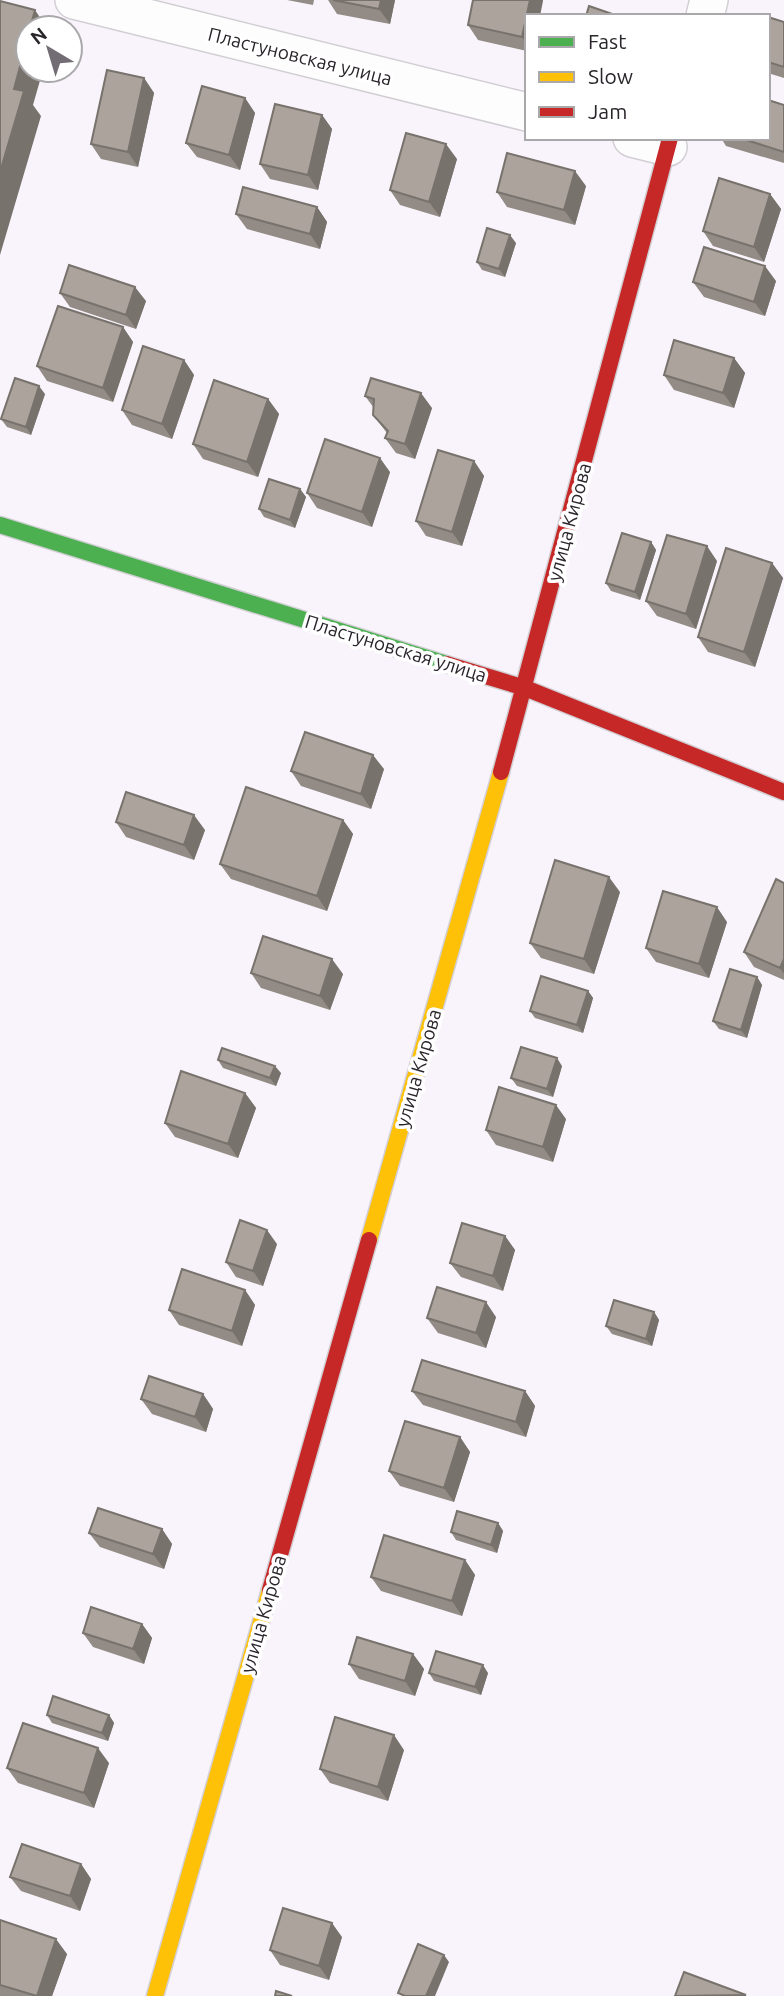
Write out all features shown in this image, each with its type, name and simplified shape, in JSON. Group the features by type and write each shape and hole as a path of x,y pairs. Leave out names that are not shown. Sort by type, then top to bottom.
{"street":[{"name":"Пластуновская улица","path":"74,0 525,112"},
{"path":"647,140 669,143"},
{"name":"улица Кирова","path":"155,1996 525,688 669,143"},
{"name":"Пластуновская улица","path":"0,525 525,688 784,792"}],"building":[{"path":"333,0 381,0 379,9"},
{"path":"473,0 530,0 522,37 468,25"},
{"path":"0,1 35,10 34,14 14,14 14,89 24,91 0,172"},
{"path":"589,6 612,14 587,14"},
{"path":"770,18 784,22 784,67 770,63"},
{"path":"107,70 144,78 128,152 91,144"},
{"path":"202,86 245,98 229,155 186,143"},
{"path":"770,101 784,105 784,152 746,140 770,140"},
{"path":"275,104 322,115 308,175 260,164"},
{"path":"406,133 446,144 429,202 390,190"},
{"path":"507,153 575,171 564,210 497,192"},
{"path":"719,178 770,194 754,247 703,231"},
{"path":"243,187 317,207 310,234 236,214"},
{"path":"487,228 510,235 499,269 477,262"},
{"path":"704,247 765,266 754,302 693,282"},
{"path":"69,265 135,287 126,315 60,293"},
{"path":"58,306 123,327 103,388 37,366"},
{"path":"674,340 734,358 723,393 664,375"},
{"path":"143,346 184,360 162,424 122,410"},
{"path":"15,378 39,386 26,427 1,419"},
{"path":"371,378 421,393 405,444 385,438 388,431 373,415 374,399 365,396"},
{"path":"214,380 268,399 247,462 193,444"},
{"path":"325,439 380,458 362,512 307,493"},
{"path":"438,450 474,461 452,532 416,521"},
{"path":"269,479 300,489 290,520 259,509"},
{"path":"622,533 651,542 635,592 606,583"},
{"path":"667,535 707,546 686,614 646,601"},
{"path":"726,548 772,563 744,652 698,637"},
{"path":"305,732 373,755 361,794 291,771"},
{"path":"246,787 343,820 317,896 220,864"},
{"path":"126,792 194,815 184,845 116,822"},
{"path":"555,860 609,877 584,959 530,943"},
{"path":"776,879 784,883 784,959 780,968 744,952"},
{"path":"663,891 717,907 699,964 646,948"},
{"path":"263,936 332,959 320,996 251,973"},
{"path":"730,969 757,977 741,1030 713,1021"},
{"path":"541,976 588,991 577,1025 530,1011"},
{"path":"521,1047 557,1058 547,1089 511,1078"},
{"path":"222,1048 275,1066 270,1078 218,1060"},
{"path":"181,1071 245,1093 228,1144 165,1123"},
{"path":"499,1087 556,1105 543,1147 486,1130"},
{"path":"240,1220 267,1230 253,1271 226,1262"},
{"path":"462,1223 505,1236 493,1276 450,1263"},
{"path":"182,1269 245,1290 232,1331 169,1310"},
{"path":"437,1287 486,1302 476,1333 427,1318"},
{"path":"614,1300 654,1312 646,1339 606,1326"},
{"path":"422,1360 525,1391 516,1422 412,1391"},
{"path":"149,1376 203,1394 195,1417 141,1399"},
{"path":"405,1421 460,1437 444,1488 389,1471"},
{"path":"98,1508 162,1529 153,1554 89,1533"},
{"path":"457,1511 498,1523 491,1545 451,1532"},
{"path":"384,1535 465,1560 452,1601 371,1577"},
{"path":"91,1607 142,1624 133,1649 83,1633"},
{"path":"357,1637 413,1654 405,1681 349,1664"},
{"path":"436,1651 483,1665 475,1687 429,1673"},
{"path":"53,1696 109,1715 102,1733 47,1715"},
{"path":"335,1717 394,1735 378,1787 320,1769"},
{"path":"23,1723 98,1748 84,1793 7,1768"},
{"path":"22,1844 81,1864 70,1896 10,1877"},
{"path":"283,1908 332,1923 319,1966 270,1950"},
{"path":"0,1920 56,1939 37,1996 0,1985"},
{"path":"418,1944 444,1955 426,1996 405,1996 398,1993"},
{"path":"684,1972 746,1995 675,1996"},
{"path":"276,1991 292,1996 275,1996"}],"traffic: fast":[{"path":"0,525 446,664"}],"traffic: slow":[{"path":"369,1240 501,772"},
{"path":"155,1996 270,1590"}],"traffic: jam":[{"path":"501,772 669,140"},
{"path":"446,664 525,688 784,792"},
{"path":"270,1590 369,1240"}]}
